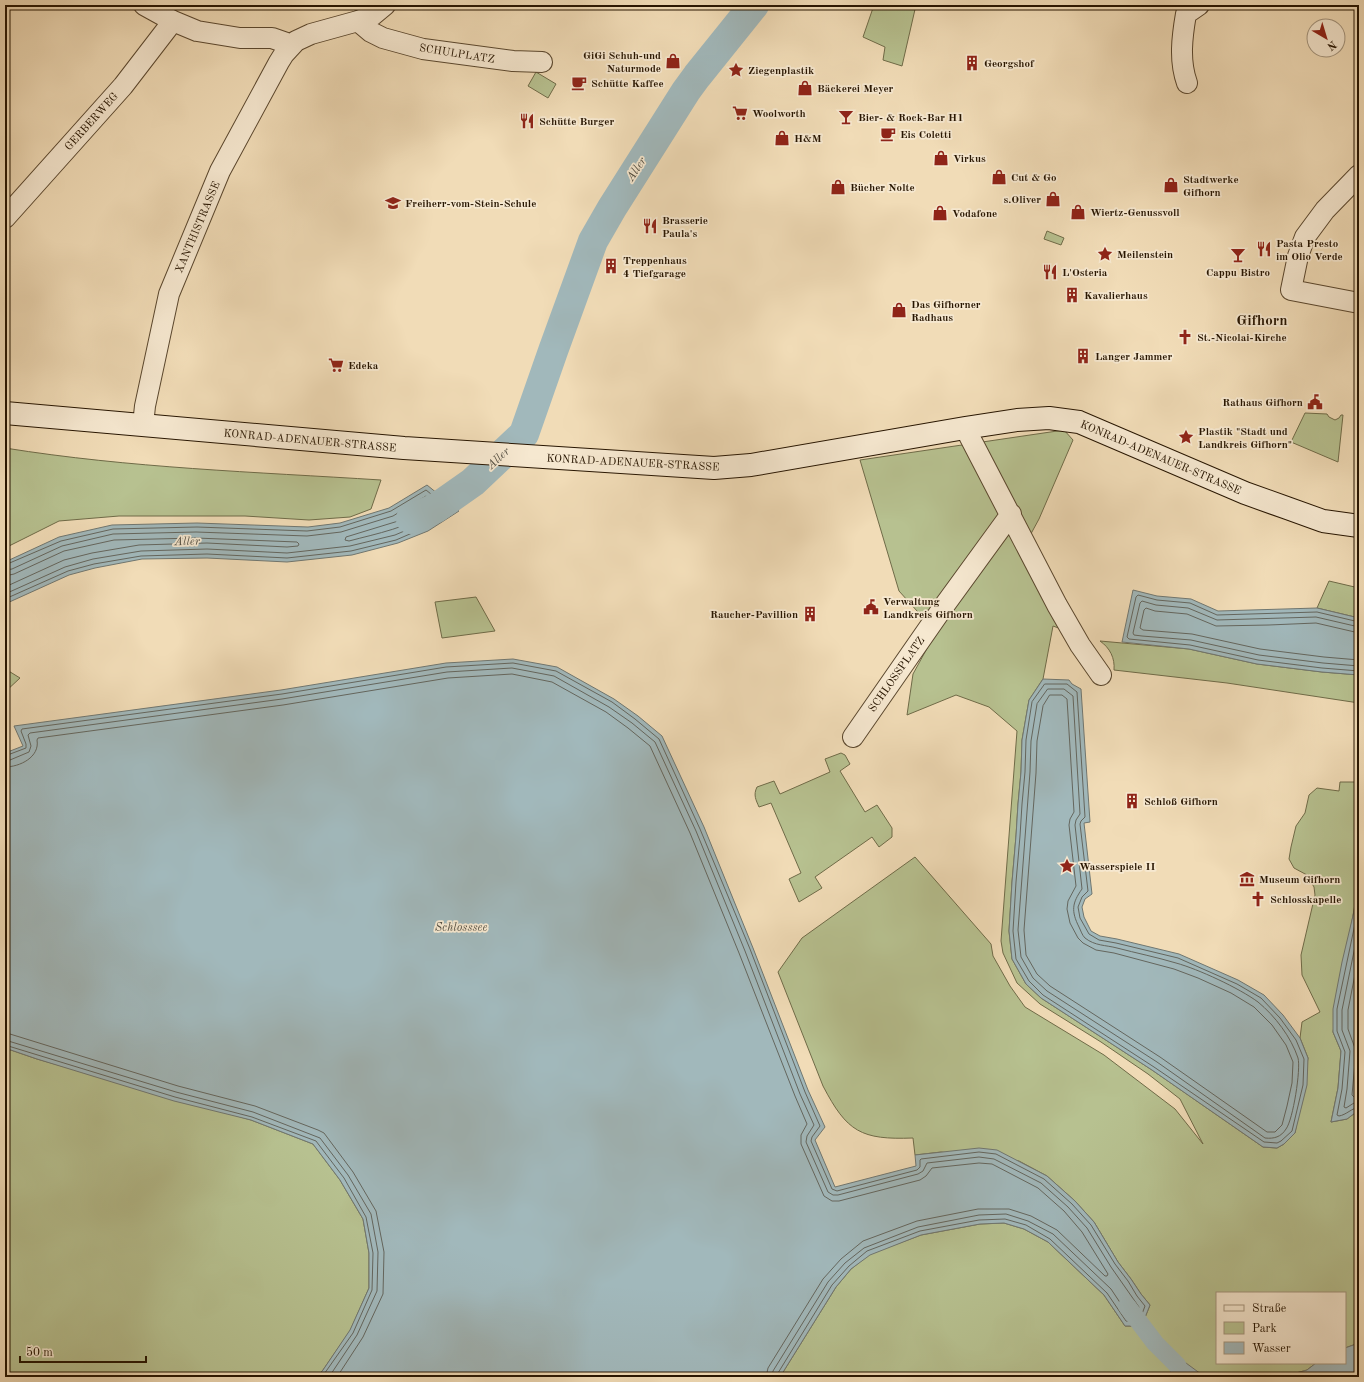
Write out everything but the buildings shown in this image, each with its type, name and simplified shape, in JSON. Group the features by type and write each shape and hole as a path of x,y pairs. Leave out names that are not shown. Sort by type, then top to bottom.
{"street":[{"path":"144,5 197,32 240,38 272,38 292,45 311,34 358,21 373,15 385,5"},
{"path":"1187,83 1183,71 1183,35 1186,14 1199,5"},
{"name":"GERBERWEG","path":"5,218 122,86 173,21"},
{"name":"SCHULPLATZ","path":"358,21 371,32 383,38 422,49 513,61 542,62"},
{"name":"XANTHISTRASSE","path":"143,425 145,406 169,294 220,171 270,76 284,54 292,45"},
{"path":"1359,174 1325,210 1304,237 1298,256 1291,290 1359,303"},
{"name":"KONRAD-ADENAUER-STRASSE","path":"5,412 314,441 524,455 615,463 714,468 751,465 1017,420 1049,418 1079,422 1245,493 1323,521 1359,526"},
{"path":"965,428 1057,605 1080,645 1101,675"},
{"name":"SCHLOSSPLATZ","path":"853,737 1010,514"}],"green space":[{"path":"874,5 916,5 902,66 883,60 885,47 863,37"},
{"path":"536,72 556,84 548,98 528,86"},
{"path":"1047,231 1064,238 1061,245 1044,239"},
{"path":"1305,413 1327,414 1335,420 1343,415 1338,462 1291,442"},
{"path":"1064,430 1073,440 1039,519 1021,552 1064,630 1053,626 1043,679 1029,700 1022,740 1009,931 1012,959 1026,984 1041,998 1152,1070 1263,1147 1277,1148 1284,1144 1295,1133 1308,1058 1300,1038 1302,1022 1320,1012 1302,975 1301,955 1315,895 1314,887 1307,875 1294,868 1289,859 1296,826 1305,813 1309,795 1317,788 1339,791 1340,782 1359,782 1359,890 1356,898 1333,1032 1341,1051 1338,1088 1331,1122 1347,1119 1359,1110 1359,1343 1346,1348 1346,1292 1216,1292 1216,1364 1315,1364 1307,1370 1282,1377 1205,1377 1201,1375 1168,1374 1169,1377 780,1377 836,1287 851,1269 870,1254 921,1235 980,1224 1004,1223 1024,1229 1048,1242 1104,1295 1125,1326 1134,1326 1144,1320 1150,1305 1118,1262 1094,1222 1075,1201 1047,1176 1019,1161 941,1152 915,1155 913,1138 868,1135 848,1123 840,1114 823,1086 778,972 802,938 915,857 991,944 993,956 1010,986 1025,1007 1104,1055 1175,1109 1203,1144 1180,1099 1148,1074 1101,1042 1040,1004 1017,983 1003,953 1001,941 1017,731 989,707 956,695 907,715 913,674 936,632 899,591 860,460"},
{"path":"5,448 52,455 146,465 381,480 371,509 350,517 309,520 245,516 119,516 59,521 5,548"},
{"path":"1329,581 1359,588 1359,618 1317,608"},
{"path":"476,597 495,631 442,638 435,602"},
{"path":"1100,641 1189,649 1257,664 1359,675 1359,703 1227,683 1114,670 1114,661 1111,654 1107,647"},
{"path":"5,670 20,678 5,692"},
{"path":"841,753 845,755 850,764 840,771 865,812 877,805 892,828 892,837 879,847 872,837 815,877 822,888 799,902 789,879 801,873 771,803 759,807 755,793 757,787 774,781 780,794 830,772 825,759"},
{"path":"5,1048 37,1059 251,1120 313,1144 340,1180 363,1219 369,1253 369,1288 350,1331 317,1377 5,1377"}],"water":[{"path":"427,485 459,511 428,531 398,543 352,555 287,562 207,558 142,559 95,568 69,575 5,604 5,562 59,537 112,525 197,523 308,527 340,523 389,508"},
{"path":"1133,590 1157,596 1191,599 1218,611 1317,608 1359,618 1359,675 1257,664 1189,649 1122,642"},
{"name":"Schlosssee","path":"513,659 557,667 614,699 662,736 704,827 808,1090 825,1127 815,1140 835,1187 916,1166 915,1155 979,1148 997,1150 1047,1176 1075,1201 1094,1222 1118,1262 1150,1305 1144,1320 1145,1323 1138,1328 1134,1326 1125,1326 1104,1295 1048,1242 1024,1229 1004,1223 980,1224 921,1235 870,1255 851,1269 836,1287 780,1377 317,1377 350,1330 369,1288 369,1253 363,1219 340,1180 313,1144 251,1120 174,1101 5,1048 5,753 23,746 14,726 281,690 446,663"},
{"path":"1043,679 1069,680 1072,684 1081,689 1090,822 1084,823 1092,894 1085,899 1082,907 1084,917 1091,931 1100,936 1179,954 1238,980 1264,995 1283,1015 1300,1038 1308,1058 1307,1085 1295,1133 1284,1144 1277,1148 1263,1147 1152,1070 1041,998 1026,984 1012,959 1009,931 1022,740 1029,700"},
{"path":"1359,890 1359,1110 1347,1119 1331,1122 1338,1088 1341,1051 1333,1032 1333,1009 1342,962"},
{"path":"1359,1343 1359,1377 1282,1377 1307,1370 1315,1364 1346,1364 1346,1348"},
{"path":"1186,1363 1205,1377 1169,1377 1168,1374 1177,1365"}],"waterway":[{"name":"Aller","path":"411,519 436,508 473,482 524,434 593,241 612,208 686,91 754,5"},
{"path":"1127,1306 1155,1343 1177,1365 1183,1377"}],"place":[{"name":"GiGi Schuh-und Naturmode","path":"673,61"},
{"name":"Georgshof","path":"972,63"},
{"name":"Ziegenplastik","path":"736,70"},
{"name":"Schütte Kaffee","path":"579,83"},
{"name":"Bäckerei Meyer","path":"805,88"},
{"name":"Woolworth","path":"740,113"},
{"name":"Bier- & Rock-Bar H1","path":"846,117"},
{"name":"Schütte Burger","path":"527,121"},
{"name":"Eis Coletti","path":"888,134"},
{"name":"H&M","path":"782,138"},
{"name":"Virkus","path":"941,158"},
{"name":"Cut & Go","path":"999,177"},
{"name":"Stadtwerke Gifhorn","path":"1171,185"},
{"name":"Bücher Nolte","path":"838,187"},
{"name":"s.Oliver","path":"1053,199"},
{"name":"Freiherr-vom-Stein-Schule","path":"393,203"},
{"name":"Wiertz-Genussvoll","path":"1078,212"},
{"name":"Vodafone","path":"940,213"},
{"name":"Brasserie Paula's","path":"650,226"},
{"name":"Pasta Presto im Olio Verde","path":"1264,249"},
{"name":"Meilenstein","path":"1105,254"},
{"name":"Cappu Bistro","path":"1238,255"},
{"name":"Treppenhaus 4 Tiefgarage","path":"611,266"},
{"name":"L'Osteria","path":"1050,272"},
{"name":"Kavalierhaus","path":"1072,295"},
{"name":"Das Gifhorner Radhaus","path":"899,310"},
{"name":"St.-Nicolai-Kirche","path":"1185,337"},
{"name":"Langer Jammer","path":"1083,356"},
{"name":"Edeka","path":"336,365"},
{"name":"Rathaus Gifhorn","path":"1315,402"},
{"name":"Plastik \"Stadt und Landkreis Gifhorn\"","path":"1186,437"},
{"name":"Verwaltung Landkreis Gifhorn","path":"871,607"},
{"name":"Raucher-Pavillion","path":"810,614"},
{"name":"Schloß Gifhorn","path":"1132,801"},
{"name":"Wasserspiele II","path":"1067,866"},
{"name":"Museum Gifhorn","path":"1247,879"},
{"name":"Schlosskapelle","path":"1258,899"}],"district":[{"name":"Gifhorn","path":"1262,320"}]}
